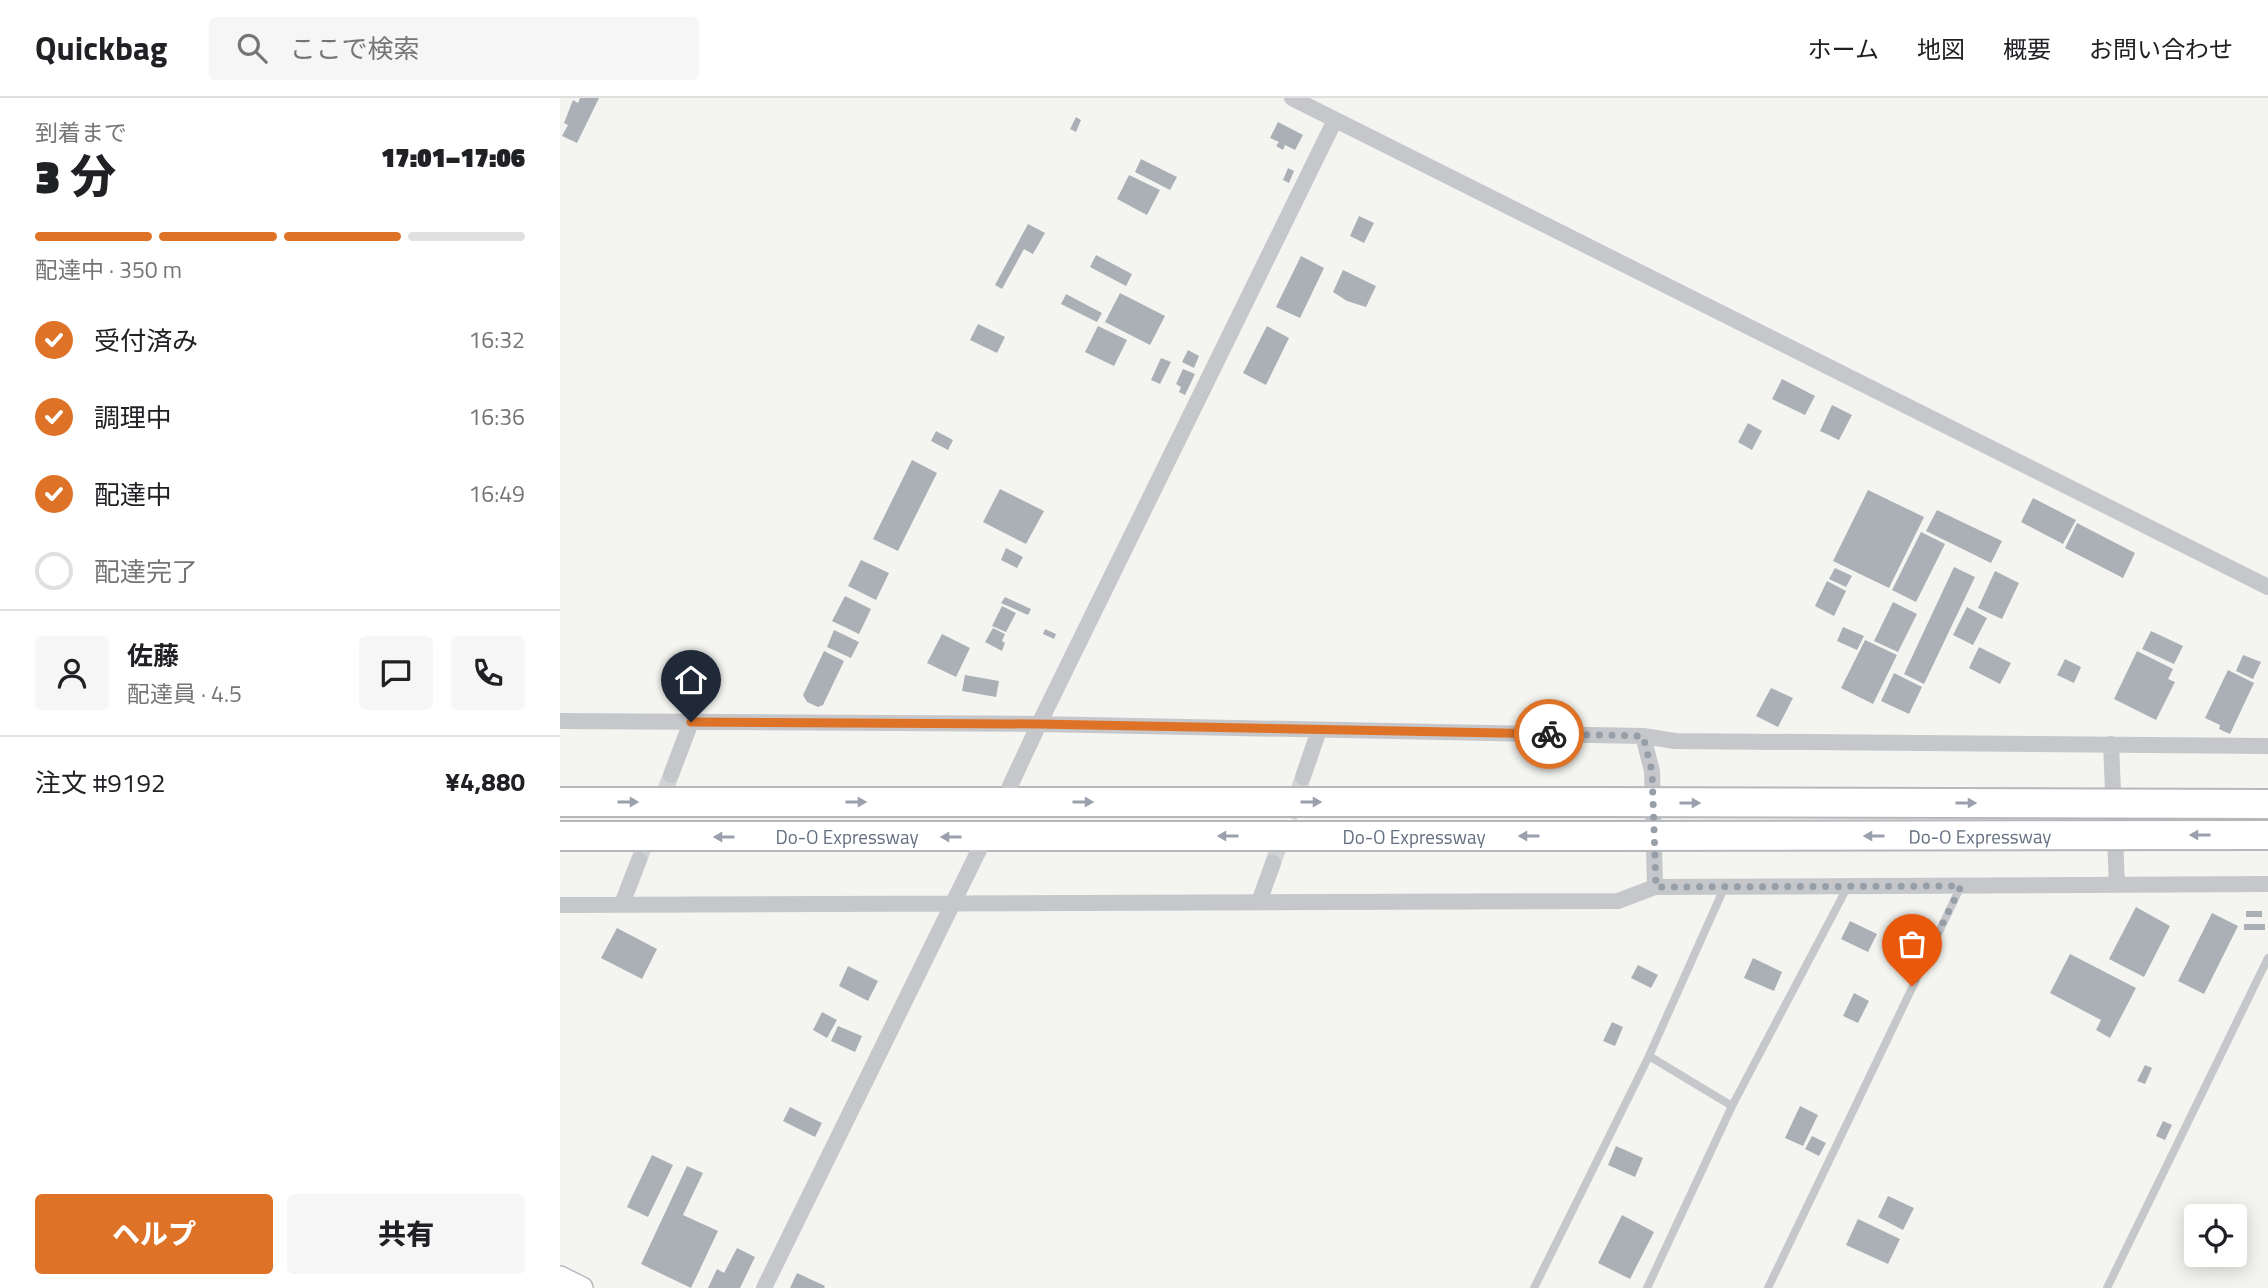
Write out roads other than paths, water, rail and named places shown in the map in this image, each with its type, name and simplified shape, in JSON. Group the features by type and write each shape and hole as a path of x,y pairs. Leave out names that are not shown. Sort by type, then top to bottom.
{"highway":[{"name":"Do-O Expressway","path":"560,802 2268,804"},
{"name":"Do-O Expressway","path":"560,836 2268,835"}],"main road":[{"path":"560,1277 582,1288"}],"street":[{"path":"1292,98 2268,587"},
{"path":"1010,786 1335,120"},
{"path":"560,721 1038,724 1643,736 1675,741 2268,746"},
{"path":"671,775 691,722"},
{"path":"1303,777 1319,730"},
{"path":"1643,736 1652,771 1656,887"},
{"path":"2111,744 2117,885"},
{"path":"764,1288 980,848"},
{"path":"622,904 639,860"},
{"path":"1259,902 1273,863"},
{"path":"560,905 1618,901 1656,887 2268,884"}],"lane":[{"path":"1534,1288 1649,1056 1725,886"},
{"path":"1647,1288 1732,1106 1849,886"},
{"path":"1768,1288 1961,886"},
{"path":"2107,1288 2268,958"},
{"path":"1649,1056 1732,1106"}],"tunnel":[{"path":"639,860 671,775"},
{"path":"1273,863 1303,777"}]}
